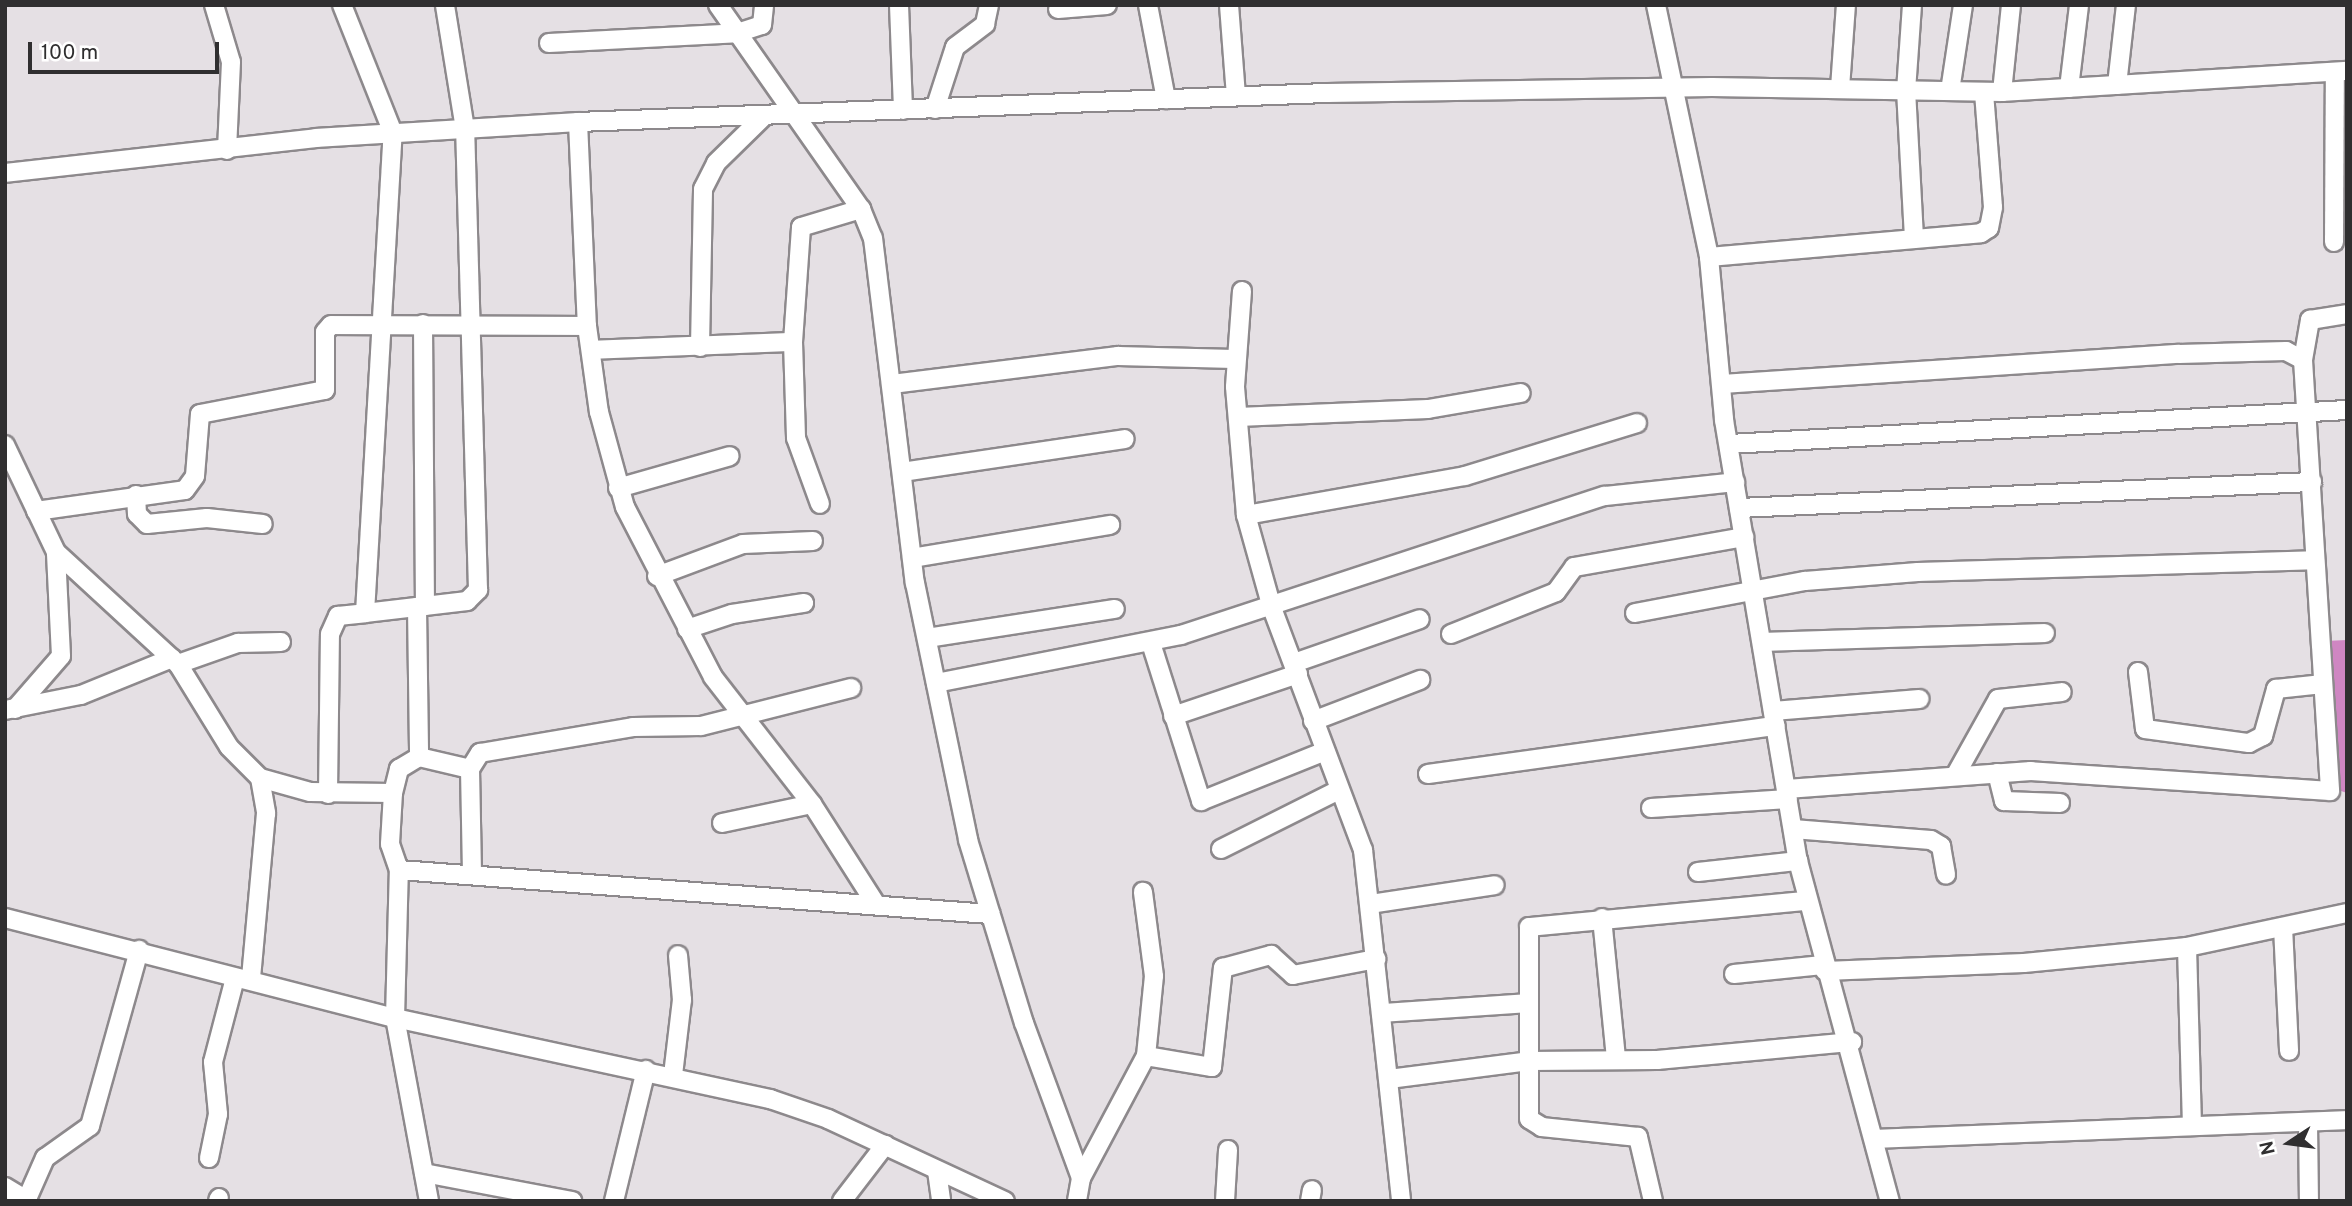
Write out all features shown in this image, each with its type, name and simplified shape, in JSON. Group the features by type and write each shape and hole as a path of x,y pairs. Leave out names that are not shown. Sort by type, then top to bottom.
{"street":[{"path":"214,5 231,62 227,150"},
{"path":"342,5 393,133 365,613"},
{"path":"328,794 330,634 338,616 467,601 478,590 465,129 444,5"},
{"path":"718,5 861,209 873,238 912,558 926,638 990,914 1081,1178"},
{"path":"549,43 737,33 762,25 764,5"},
{"path":"899,5 903,110"},
{"path":"935,109 955,47 985,24 989,5"},
{"path":"1058,9 1107,5"},
{"path":"1148,5 1166,99"},
{"path":"1229,5 1236,96"},
{"path":"1657,5 1709,257 1729,444 1798,861 1824,968 1852,1042 1890,1201"},
{"path":"1840,88 1846,5"},
{"path":"1912,5 1906,90 1914,239"},
{"path":"1950,91 1963,5"},
{"path":"1709,257 1914,239 1989,228 1993,92 2011,5"},
{"path":"2069,88 2079,5"},
{"path":"2117,85 2126,5"},
{"path":"5,173 393,133 579,122 762,118 1236,96 1675,87 1993,92 2341,71 2334,242"},
{"path":"699,347 703,190 716,163 762,118"},
{"path":"579,122 587,326 618,488 657,576 687,629 742,715 812,804 875,903"},
{"path":"820,504 794,428 793,342 801,227 861,209"},
{"path":"1242,290 1234,359 1247,515 1272,608 1296,669 1323,752 1363,850 1401,1201"},
{"path":"1651,808 1997,773 2091,771 2324,793 2331,786 2313,560 2312,482 2303,360 2310,320 2347,314"},
{"path":"36,510 191,485 200,414 325,390 327,327 382,324 587,326"},
{"path":"419,757 423,324"},
{"path":"591,350 793,342"},
{"path":"1722,384 2179,354 2286,351 2303,360"},
{"path":"892,384 1118,356 1234,359"},
{"path":"1238,417 1428,409 1521,393"},
{"path":"1729,444 2308,409 2347,410"},
{"path":"1247,515 1453,479 1637,423"},
{"path":"902,472 1125,439"},
{"path":"5,445 56,552 175,661 229,747 260,778 328,794 393,793"},
{"path":"618,488 730,456"},
{"path":"936,683 1151,643 1272,608 1319,585 1605,496 1735,482"},
{"path":"1739,508 2312,482"},
{"path":"136,495 137,514 147,524 207,518 263,524"},
{"path":"912,558 1110,525"},
{"path":"1451,634 1556,592 1574,567 1744,537"},
{"path":"657,576 743,544 813,541"},
{"path":"10,710 61,656 56,552"},
{"path":"1635,613 1753,592 1918,572 2313,560"},
{"path":"687,629 732,614 804,603"},
{"path":"926,638 1115,609"},
{"path":"1173,716 1420,619"},
{"path":"1762,642 2045,633"},
{"path":"10,710 80,695 175,661 238,643 281,642"},
{"path":"1151,643 1173,716 1205,803 1323,752"},
{"path":"2138,672 2146,729 2249,743 2263,736 2276,689 2323,684"},
{"path":"1313,721 1420,680"},
{"path":"472,873 470,769 480,753 633,727 701,726 851,688"},
{"path":"1955,776 1998,699 2062,692"},
{"path":"1428,774 1920,699"},
{"path":"429,1201 396,1018 399,870 390,844 393,793 399,769 419,757 470,769"},
{"path":"1997,773 2004,800 2060,803"},
{"path":"209,1158 218,1114 213,1062 243,978 266,813 260,778"},
{"path":"1221,849 1339,790"},
{"path":"722,823 812,804"},
{"path":"1793,829 1931,840 1941,846 1946,875"},
{"path":"1698,872 1798,861"},
{"path":"399,870 875,903 990,914"},
{"path":"1370,904 1495,885"},
{"path":"1077,1201 1081,1178 1146,1056 1153,976 1143,891"},
{"path":"1653,1201 1638,1137 1533,1125 1529,1061 1529,927 1602,918 1806,901"},
{"path":"1734,974 1824,968 2024,963 2187,947 2347,913"},
{"path":"5,918 139,950 396,1018 673,1075 770,1099 885,1145 1006,1201"},
{"path":"1602,918 1616,1059"},
{"path":"2283,927 2289,1051"},
{"path":"2187,947 2192,1126"},
{"path":"5,1187 27,1200 45,1158 90,1126 139,950"},
{"path":"1146,1056 1212,1067 1223,968 1271,955 1293,975 1376,958"},
{"path":"673,1075 682,1000 678,956"},
{"path":"1382,1013 1528,1003"},
{"path":"1389,1079 1529,1061 1616,1059 1852,1042"},
{"path":"614,1201 646,1070"},
{"path":"1876,1139 2347,1120"},
{"path":"2308,1122 2309,1201"},
{"path":"842,1201 885,1145"},
{"path":"1225,1201 1228,1150"},
{"path":"937,1171 941,1201"},
{"path":"424,1173 572,1201"}],"shaded area":[{"path":"2347,640 2347,793 2335,789 2325,641"}]}
